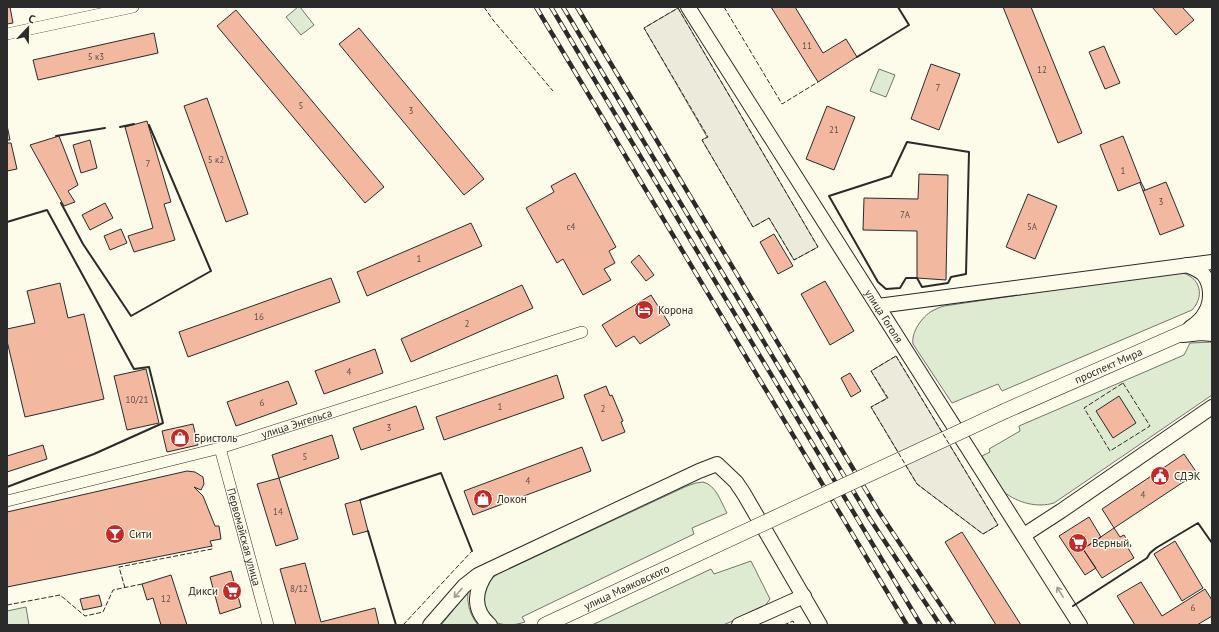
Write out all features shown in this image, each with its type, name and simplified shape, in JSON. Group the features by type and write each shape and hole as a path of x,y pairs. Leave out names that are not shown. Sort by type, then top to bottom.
{"main road":[{"name":"проспект Мира","path":"708,549 1005,411 1212,320"},
{"name":"улица Маяковского","path":"545,625 708,549"}],"street":[{"path":"7,34 133,7"},
{"name":"улица Гоголя","path":"688,7 1080,625"},
{"path":"878,306 1212,262"},
{"path":"1176,336 1191,328 1200,320 1208,308 1210,300 1210,292 1206,279 1199,271 1187,266"},
{"name":"улица Энгельса","path":"7,501 220,448 582,332"},
{"path":"1176,336 1191,333 1212,334"},
{"path":"1024,536 1212,406"},
{"name":"Первомайская улица","path":"220,448 268,625"},
{"path":"430,625 464,586 478,575 717,464 736,482 744,494 820,625"},
{"path":"489,570 479,585 476,601 484,620 490,625"},
{"path":"739,625 804,596"}],"green space":[{"path":"300,7 314,25 301,35 286,17"},
{"path":"879,69 895,75 886,97 870,91"},
{"path":"1176,272 1184,273 1190,276 1198,285 1199,297 1197,304 1192,310 1002,391 998,384 952,403 913,344 915,330 918,325 932,311 940,307"},
{"path":"1212,342 1212,395 1054,503 1034,505 1021,502 1009,496 1004,492 982,456 990,452 989,449 1020,431 1019,426 1184,355 1190,343"},
{"path":"703,482 715,490 727,513 692,528 694,534 522,617 525,622 510,625 497,623 488,615 485,608 484,591 489,581 498,574 687,486"},
{"path":"751,561 770,599 765,606 757,611 723,625 592,625 711,569 714,574"},
{"path":"468,592 470,610 478,625 441,625"},
{"path":"26,607 29,625 7,625 7,611"}],"shaded area":[{"path":"678,8 818,247 794,260 769,218 753,227 702,140 707,137 644,28"},
{"path":"896,356 998,525 983,534 917,484 871,407 887,398 871,371"}],"building":[{"path":"7,7 10,7 13,23 7,24"},
{"path":"771,7 795,7 823,53 846,39 857,57 818,82"},
{"path":"1003,7 1031,7 1082,133 1058,143"},
{"path":"1152,7 1182,7 1194,20 1176,35"},
{"path":"236,10 384,187 365,203 217,26"},
{"path":"359,28 484,179 464,195 339,44"},
{"path":"154,33 158,53 38,80 33,60"},
{"path":"1104,46 1120,83 1105,89 1089,52"},
{"path":"931,64 960,74 939,130 911,119"},
{"path":"207,98 248,214 226,222 184,106"},
{"path":"827,106 855,117 834,170 806,159"},
{"path":"147,121 171,202 164,204 175,240 134,252 128,236 153,228 125,127"},
{"path":"7,125 10,140 7,140"},
{"path":"59,136 78,185 68,191 75,202 64,206 30,145"},
{"path":"1123,136 1141,182 1118,191 1100,145"},
{"path":"90,140 97,168 81,173 73,145"},
{"path":"7,143 11,143 17,169 7,171"},
{"path":"575,173 616,247 609,251 615,263 604,269 611,280 583,295 563,259 557,263 526,208 554,192 551,186"},
{"path":"919,174 948,175 946,280 917,278 917,231 863,230 864,198 918,199"},
{"path":"1141,182 1145,190 1143,191 1140,183"},
{"path":"1166,182 1184,226 1160,235 1143,191"},
{"path":"1028,194 1057,206 1035,259 1006,247"},
{"path":"105,203 113,218 90,230 82,215"},
{"path":"471,223 482,246 367,296 357,272"},
{"path":"121,229 127,243 110,250 104,236"},
{"path":"774,234 793,266 778,274 760,242"},
{"path":"639,255 654,275 646,281 631,262"},
{"path":"331,278 340,302 188,357 179,332"},
{"path":"825,281 854,331 830,345 801,294"},
{"path":"60,283 68,318 84,314 104,399 25,417 7,341 7,329 35,323 27,291"},
{"path":"522,285 533,308 411,362 401,339"},
{"name":"Корона","path":"651,295 670,325 640,344 634,336 616,347 602,325"},
{"path":"375,349 383,373 324,394 315,371"},
{"path":"146,369 159,423 127,430 114,376"},
{"path":"850,373 861,391 851,397 841,378"},
{"path":"557,375 564,398 444,440 436,417"},
{"path":"288,381 297,404 236,426 227,402"},
{"path":"606,386 610,396 612,395 623,421 621,422 625,432 602,441 584,395"},
{"path":"1119,396 1136,423 1113,438 1096,411"},
{"path":"416,406 424,429 361,450 353,428"},
{"name":"Бристоль","path":"193,424 198,445 167,452 162,431"},
{"path":"332,435 339,458 279,478 272,455"},
{"path":"43,445 47,459 7,472 7,456"},
{"path":"582,447 591,471 473,515 464,491"},
{"path":"1184,454 1197,473 1114,528 1102,509"},
{"path":"187,471 195,472 203,477 204,484 201,490 194,487 203,496 215,526 219,526 221,539 210,541 212,546 7,587 7,512"},
{"path":"279,478 298,539 276,546 257,484"},
{"path":"360,500 368,531 353,535 345,504"},
{"name":"Верный","path":"1089,517 1101,537 1083,549 1096,568 1085,575 1059,536"},
{"path":"1114,528 1120,537 1124,535 1131,546 1128,548 1134,558 1102,578 1083,549"},
{"path":"962,532 1021,625 996,625 945,542"},
{"path":"1175,541 1203,588 1182,601 1154,554"},
{"path":"305,563 321,622 375,608 379,625 296,625 280,569"},
{"path":"231,571 241,607 220,614 210,577"},
{"path":"171,575 187,625 161,625 153,598 147,600 142,584"},
{"path":"1141,582 1162,616 1205,589 1212,600 1212,616 1197,625 1135,625 1117,596"},
{"path":"99,595 102,606 83,610 80,599"}],"railway":[{"path":"536,7 907,625"},
{"path":"551,7 921,625"},
{"path":"563,7 870,519 940,625"},
{"path":"577,7 879,512 954,625"}],"fence":[{"path":"484,7 493,20 553,91"},
{"path":"724,7 782,104 818,82"},
{"path":"678,8 818,247 794,260 769,218 753,227 702,140 708,137 644,28 678,8"},
{"path":"896,356 998,525 983,534 917,484 871,407 888,398 871,371 896,356"},
{"path":"1123,383 1150,426 1110,451 1084,408 1123,383"},
{"path":"125,588 119,567 212,549 212,546"},
{"path":"403,625 472,551"},
{"path":"7,605 60,595 85,616 103,612 113,590 142,584"},
{"path":"784,625 793,621 795,625"}],"wall":[{"path":"857,57 909,25 898,7"},
{"path":"120,127 134,124"},
{"path":"61,203 83,244 131,316 211,271 149,125"},
{"path":"56,136 105,128"},
{"path":"907,142 969,152 966,274 951,277 948,283 922,287 917,278 906,278 900,288 886,289 878,282 829,196 891,176 907,142"},
{"path":"7,222 47,210 134,369 149,367 163,423 94,454 7,487"},
{"path":"360,500 441,473 472,551"},
{"path":"1073,606 1147,558 1156,548 1198,523 1212,543"},
{"path":"368,531 396,625"}],"place":[{"name":"Корона","path":"644,310"},
{"name":"Бристоль","path":"180,438"},
{"name":"СДЭК","path":"1160,476"},
{"name":"Локон","path":"483,499"},
{"name":"Сити","path":"115,534"},
{"name":"Верный","path":"1078,543"},
{"name":"Дикси","path":"232,591"}]}
